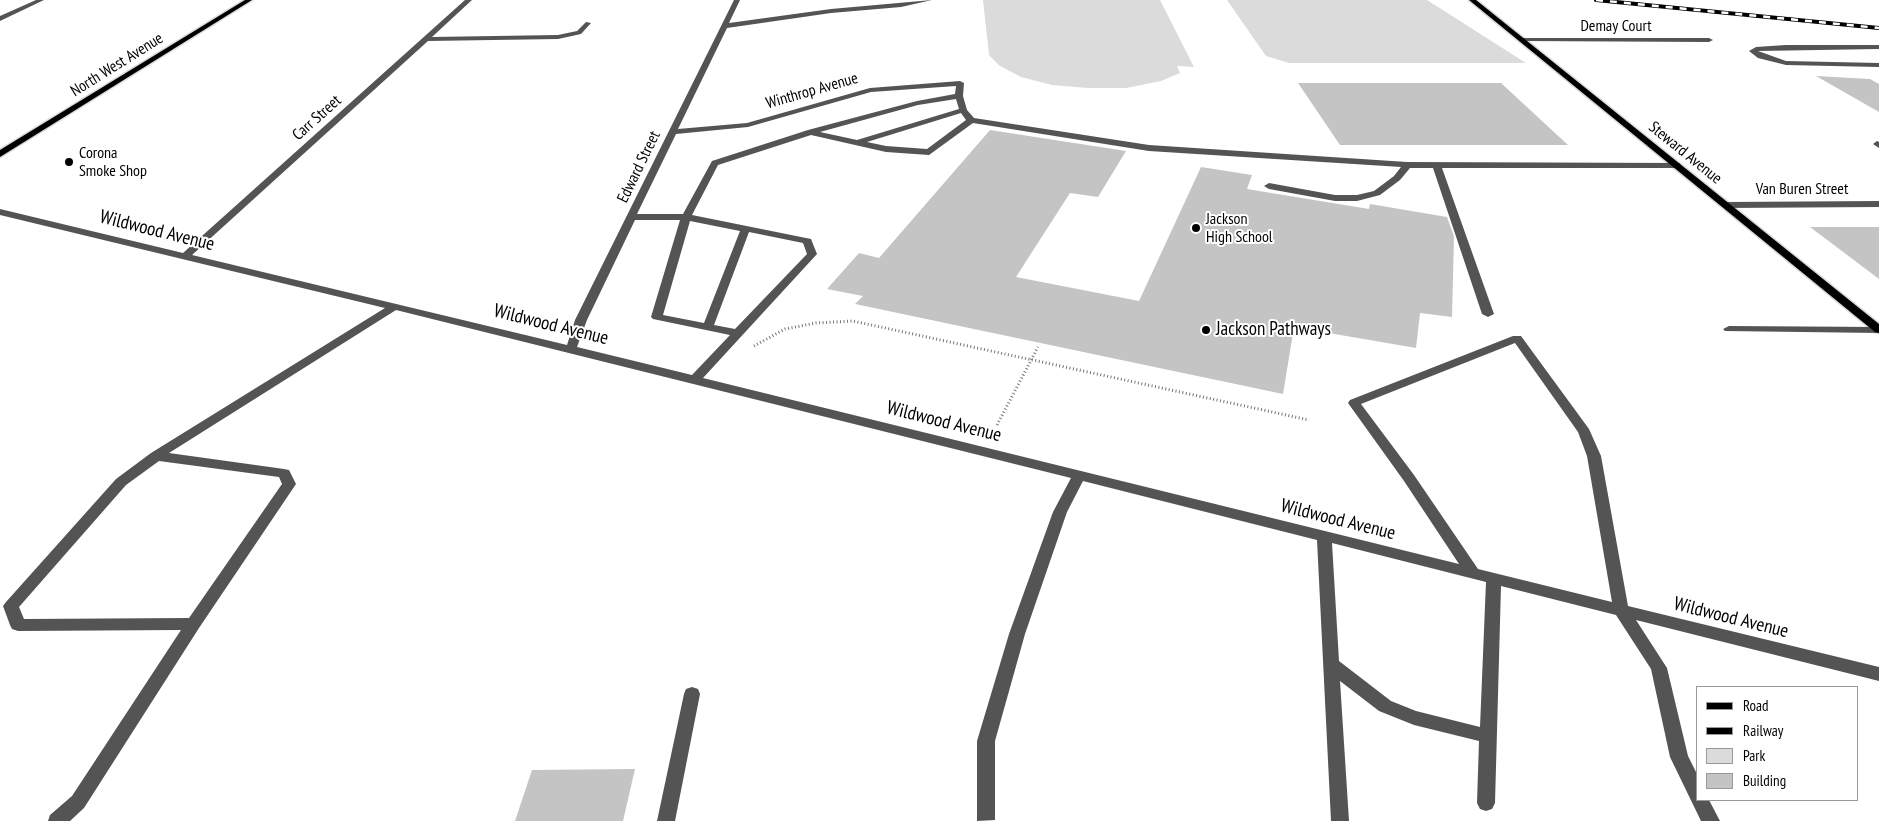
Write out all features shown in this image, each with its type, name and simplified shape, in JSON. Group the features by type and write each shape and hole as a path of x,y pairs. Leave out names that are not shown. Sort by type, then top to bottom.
{"main road":[{"name":"North West Avenue","path":"0,154 249,0"},
{"name":"Steward Avenue","path":"1472,0 1879,330"}],"street":[{"path":"0,19 41,0"},
{"name":"Carr Street","path":"184,257 469,0"},
{"name":"Edward Street","path":"571,349 581,320 737,0"},
{"path":"724,26 930,0"},
{"path":"426,39 558,37 579,33 588,23"},
{"name":"Demay Court","path":"1523,40 1709,40"},
{"path":"1879,47 1786,47 1756,49 1753,51 1761,56 1786,64 1879,65"},
{"name":"Winthrop Avenue","path":"673,132 748,125 870,90 892,87 960,83 959,96"},
{"path":"736,333 657,317 686,216 715,163 811,132 917,102 959,96 962,110 971,120 1150,148 1407,165 1677,165"},
{"path":"859,142 962,110"},
{"path":"811,132 886,149 929,152 971,120"},
{"path":"1269,186 1335,198 1357,198 1377,193 1397,178 1407,165"},
{"path":"1437,165 1488,314"},
{"name":"Van Buren Street","path":"1726,205 1878,205"},
{"name":"Wildwood Avenue","path":"0,212 571,349 1879,674"},
{"path":"631,217 686,216 807,241 812,254 694,380"},
{"path":"708,328 746,228"},
{"path":"193,624 18,625 11,606 121,482 156,456 393,307"},
{"path":"1729,330 1879,330"},
{"path":"1473,573 1409,478 1354,403 1517,338 1584,432 1594,456 1621,610 1659,668 1679,756 1696,791"},
{"path":"57,821 78,802 193,624 289,484 284,473 156,456"},
{"path":"986,820 986,741 1017,634 1060,512 1079,475"},
{"path":"1324,536 1340,821"},
{"path":"1486,803 1494,578"},
{"path":"1331,664 1385,706 1414,718 1488,736"},
{"path":"666,821 692,694"},
{"path":"1701,801 1711,821"}],"path":[{"path":"750,349 785,329 816,323 853,320 1309,420"},
{"path":"997,425 1038,347"}],"green space":[{"path":"983,0 1160,0 1194,67 1177,66 1180,73 1161,81 1126,88 1088,88 1052,85 1021,77 1000,66 989,55"},
{"path":"1227,0 1427,0 1526,63 1289,63 1266,56"}],"building":[{"path":"1816,76 1870,79 1879,84 1879,112"},
{"path":"1298,83 1501,83 1568,145 1340,145"},
{"path":"990,130 1126,151 1098,197 1070,193 1016,277 1139,301 1201,167 1252,175 1247,189 1369,209 1370,204 1447,217 1454,236 1452,317 1420,313 1416,348 1294,327 1283,394 855,304 863,296 827,289 859,253 879,258"},
{"path":"1810,227 1879,227 1879,279"},
{"path":"635,769 623,821 515,821 532,770"}],"railway":[{"path":"1596,0 1879,28"}],"place":[{"name":"Corona Smoke Shop","path":"69,162"},
{"name":"Jackson High School","path":"1196,228"},
{"name":"Jackson Pathways","path":"1206,330"}]}
